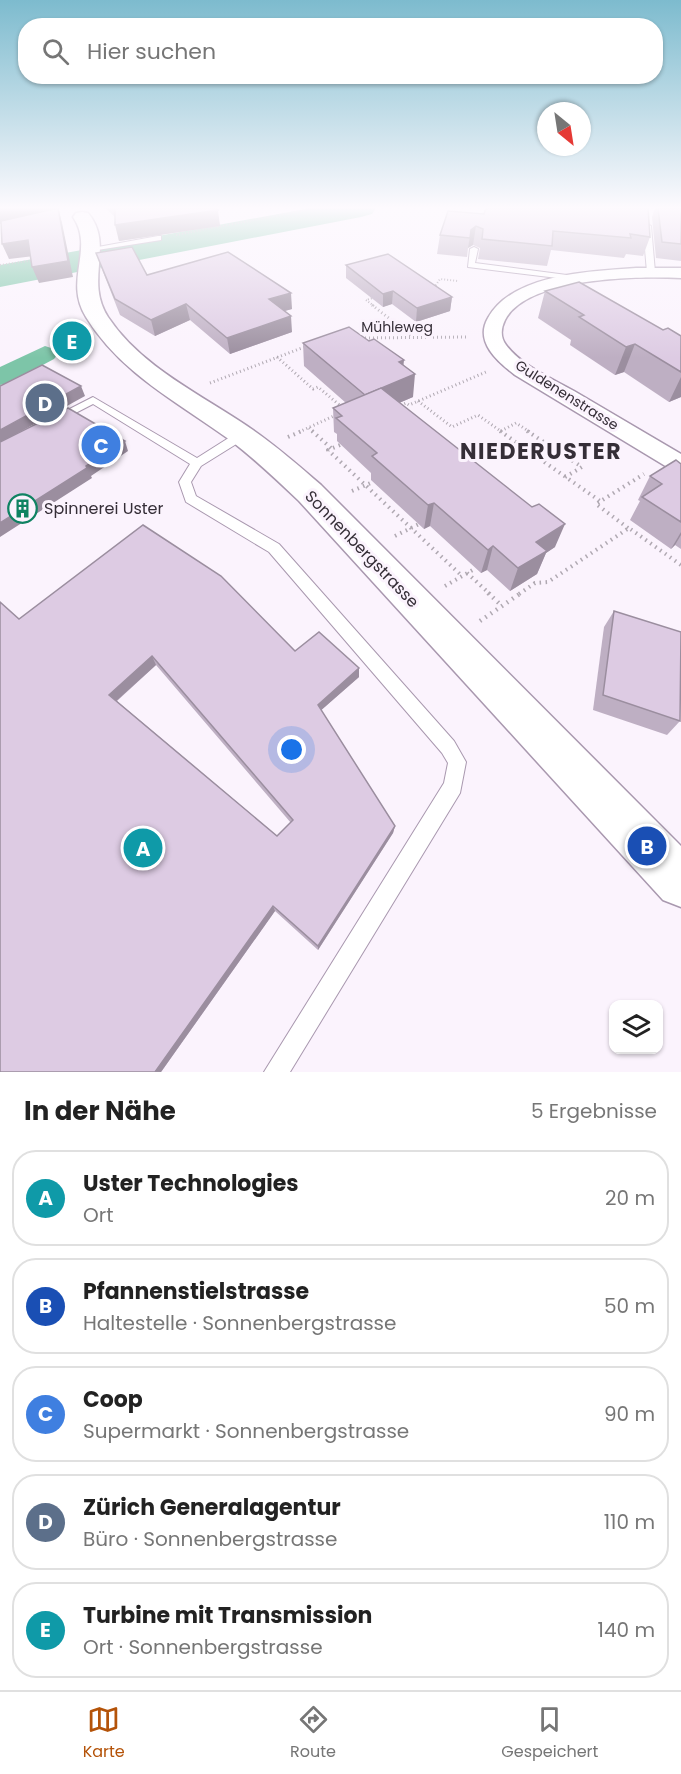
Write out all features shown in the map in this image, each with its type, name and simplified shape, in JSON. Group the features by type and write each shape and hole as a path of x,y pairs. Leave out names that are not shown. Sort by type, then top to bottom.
{"street":[{"name":"Sonnenbergstrasse","path":"89,258 87,293 96,316 112,338 142,366 251,442 310,493 681,882"},
{"name":"Guldenenstrasse","path":"676,461 511,361 499,350 492,336 495,316 510,300 524,293 582,279 651,272 681,273"}],"lane":[{"path":"472,258 471,265 582,279"},
{"path":"649,258 651,272"},
{"path":"46,424 93,400 197,464"},
{"path":"251,442 197,464 185,482 191,499 274,548 448,747 457,762 453,786 276,1072"}],"path":[{"path":"0,265 43,258"},
{"path":"434,289 440,279 463,282"},
{"path":"383,296 366,300 414,338"},
{"name":"Mühleweg","path":"360,338 469,337"},
{"path":"214,381 307,346"},
{"path":"276,357 312,388 325,384"},
{"path":"394,408 406,403 409,405 511,361"},
{"path":"251,442 309,428 347,411 318,387"},
{"path":"417,401 452,427 478,415 600,501"},
{"path":"340,405 347,402"},
{"path":"501,431 516,423 582,467 565,477"},
{"path":"309,428 332,448"},
{"path":"340,445 328,450 462,576"},
{"path":"676,461 596,504 681,565"},
{"path":"477,622 536,583 548,582 629,528"},
{"path":"658,549 665,545"},
{"path":"467,573 502,606"}],"building":[{"path":"31,258 67,258 68,261 32,267"},
{"path":"98,258 138,258 147,275 207,258 237,258 291,293 269,299 291,316 227,338 186,304 151,320 115,299"},
{"path":"373,258 394,258 452,297 417,308 393,291 383,294 346,265"},
{"path":"579,282 663,330 668,328 681,336 681,372 635,344 626,347 579,317 584,315 545,291"},
{"path":"349,327 369,341 374,339 404,360 399,362 415,374 365,395 303,343"},
{"path":"42,365 81,386 0,430 0,386"},
{"path":"381,388 532,507 539,504 565,524 536,542 547,551 518,568 493,546 488,550 434,503 428,505 372,456 377,453 336,418 342,416 333,408"},
{"path":"68,408 125,441 0,523 0,442"},
{"path":"676,460 681,464 681,522 642,497 662,484 650,476"},
{"path":"143,525 221,576 295,651 319,632 359,668 318,705 395,826 318,946 273,906 155,1072 0,1072 0,602 19,619","holes":["152,656 293,820 277,836 109,695"]},
{"path":"614,611 681,632 680,721 603,695"}],"waterway":[{"path":"0,276 95,258"},
{"path":"0,377 45,354"}],"place":[{"name":"Turbine mit Transmission","path":"72,341"},
{"name":"Zürich Generalagentur","path":"45,403"},
{"name":"Coop","path":"101,445"},
{"name":"Spinnerei Uster","path":"23,508"},
{"name":"Pfannenstielstrasse","path":"647,846"},
{"name":"Uster Technologies","path":"143,848"}],"district":[{"name":"NIEDERUSTER","path":"541,451"}]}
